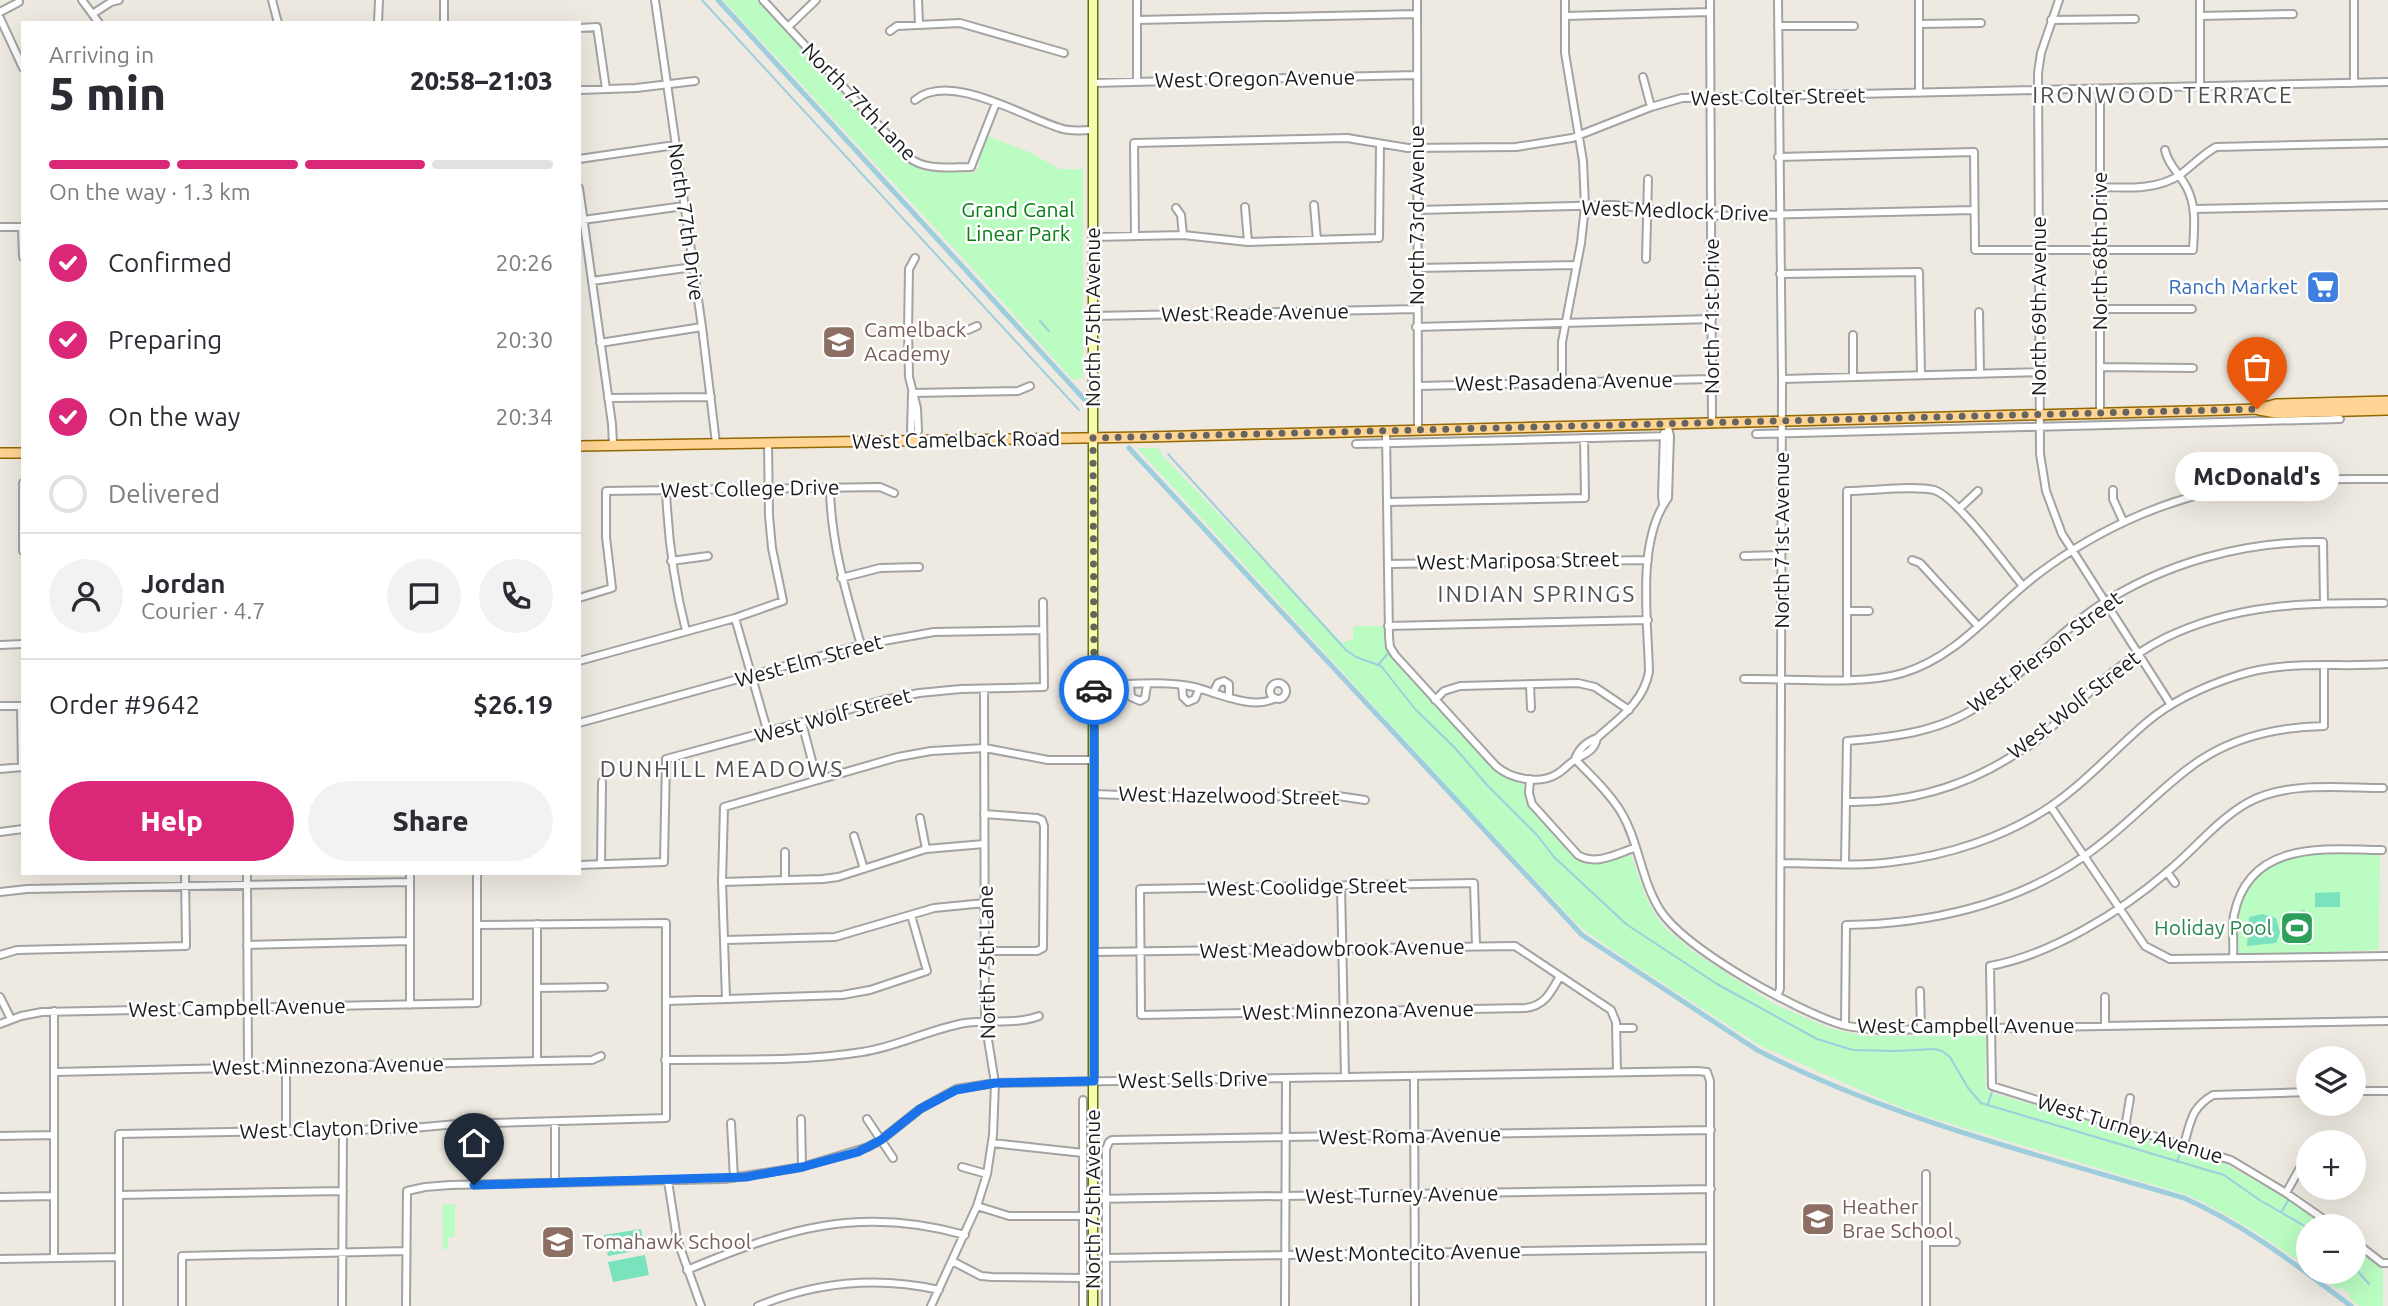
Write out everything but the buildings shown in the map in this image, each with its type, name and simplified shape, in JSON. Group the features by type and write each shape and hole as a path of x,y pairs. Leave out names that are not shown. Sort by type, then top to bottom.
{"main road":[{"name":"North 75th Avenue","path":"1093,0 1093,1306"},
{"name":"West Camelback Road","path":"581,446 1093,438 2039,415 2257,409 2276,404 2388,401"},
{"name":"West Camelback Road","path":"2257,409 2276,413 2388,410"},
{"path":"0,453 21,453"}],"street":[{"path":"82,0 98,21"},
{"path":"94,13 118,0"},
{"path":"272,0 277,21"},
{"path":"378,21 379,0"},
{"path":"444,0 444,21"},
{"name":"North 77th Drive","path":"655,0 716,443"},
{"name":"North 77th Lane","path":"763,0 908,157 928,167 971,167 996,103"},
{"path":"788,27 816,0"},
{"path":"918,0 919,24"},
{"path":"1137,0 1137,82"},
{"name":"North 73rd Avenue","path":"1417,0 1418,430"},
{"path":"1562,382 1565,324 1577,265 1584,206 1583,161 1566,64 1565,0"},
{"name":"North 71st Drive","path":"1710,0 1712,423"},
{"name":"North 71st Avenue","path":"1777,996 1780,989 1782,434 1778,0"},
{"path":"1919,0 1919,93"},
{"name":"North 69th Avenue","path":"2059,0 2040,53 2038,90 2041,466 2055,519 2171,705"},
{"path":"2200,0 2200,86"},
{"path":"2354,0 2354,83"},
{"path":"0,12 19,2"},
{"path":"1565,16 1710,12"},
{"path":"1137,20 1417,14"},
{"path":"2200,16 2293,14"},
{"path":"0,18 21,64"},
{"path":"2051,20 2135,19"},
{"path":"890,31 897,26 960,23 1064,53"},
{"path":"1919,24 1981,23"},
{"path":"1778,26 1854,26"},
{"path":"581,28 597,27 606,89"},
{"name":"West Oregon Avenue","path":"1093,83 1416,75"},
{"path":"1643,77 1651,107"},
{"path":"581,90 695,81"},
{"name":"West Colter Street","path":"1135,236 1134,143 1348,138 1417,148 1517,147 1549,144 1578,136 1651,107 1682,98 2388,82"},
{"name":"North 68th Drive","path":"2100,89 2101,413"},
{"path":"915,100 923,94 969,93 1060,128 1093,130"},
{"path":"2101,187 2157,184 2179,176 2216,147 2388,143"},
{"path":"1094,237 1183,235 1248,242 1379,238 1380,144"},
{"path":"581,159 675,145"},
{"path":"1778,157 1973,152 1975,250 2193,250 2194,209 2187,186 2167,160 2165,150"},
{"path":"1646,259 1648,179"},
{"path":"581,204 613,445"},
{"path":"1314,205 1317,240"},
{"name":"West Medlock Drive","path":"1417,210 1614,205 1712,216 1975,210"},
{"path":"2194,209 2388,205"},
{"path":"583,220 684,206"},
{"path":"1245,207 1248,242"},
{"path":"1176,208 1181,215 1183,235"},
{"path":"0,228 21,227"},
{"path":"914,441 911,432 912,393 908,331 909,269 915,258"},
{"path":"1417,268 1577,265"},
{"path":"592,281 693,267"},
{"path":"1780,274 1919,272 1920,375"},
{"name":"West Reade Avenue","path":"1094,316 1417,309"},
{"path":"2101,309 2192,309"},
{"path":"1979,313 1980,374"},
{"path":"1416,327 1712,319"},
{"path":"908,331 968,330 977,326"},
{"path":"600,342 702,327"},
{"path":"1853,335 1853,377"},
{"path":"2100,367 2193,369"},
{"path":"1782,379 2039,372"},
{"name":"West Pasadena Avenue","path":"1418,386 1711,379"},
{"path":"912,393 1018,391 1030,386"},
{"path":"608,398 711,397"},
{"path":"1756,434 2340,419"},
{"path":"1386,431 1388,626 1391,650 1502,771 1517,778 1530,779 1549,778 1575,759 1586,755 1596,746 1597,738 1641,696 1648,672 1648,560 1653,534 1663,504 1668,498 1667,424"},
{"path":"1356,444 1667,436"},
{"path":"1388,502 1585,498 1584,438"},
{"path":"581,660 735,618 783,601 772,548 768,443"},
{"path":"1744,678 1875,679 1902,673 1950,651 2023,586 2072,550 2123,521 2192,497 2258,483 2388,479"},
{"name":"West College Drive","path":"581,597 612,588 604,509 606,491 880,487 894,493"},
{"path":"830,488 830,519 841,578 861,645"},
{"path":"666,490 671,561 686,631"},
{"path":"1847,679 1847,491 1934,490 1943,494 2023,586"},
{"path":"2113,490 2113,499 2123,521"},
{"path":"1958,509 1978,491"},
{"name":"West Pierson Street","path":"1847,802 1847,741 1889,738 1924,731 1965,713 2005,686 2070,628 2106,602 2145,580 2203,558 2257,546 2323,542 2324,603"},
{"path":"1744,556 1781,555"},
{"path":"671,561 708,556"},
{"name":"West Mariposa Street","path":"1388,564 1648,560"},
{"path":"1912,560 1920,563 1978,626"},
{"path":"841,578 880,568 919,566"},
{"path":"1043,602 1044,630"},
{"name":"West Wolf Street","path":"1847,802 1875,803 1916,797 1960,783 1989,770 2034,742 2098,683 2138,653 2188,627 2235,612 2278,605 2384,603"},
{"path":"1848,611 1869,611"},
{"path":"735,618 768,733"},
{"path":"1388,626 1648,620"},
{"name":"West Wolf Street","path":"601,864 664,862 666,759 919,693 1044,687 1044,630"},
{"name":"West Elm Street","path":"581,722 861,645 934,632 1044,630"},
{"path":"0,645 21,644"},
{"path":"1781,863 1893,862 1963,847 2011,829 2051,807 2148,721 2171,705 2208,687 2264,668 2296,664 2388,664"},
{"path":"1845,1025 1846,925 1905,922 1966,910 2035,884 2084,857 2115,835 2188,769 2214,752 2236,741 2270,731 2324,726 2324,664"},
{"path":"1213,693 1218,683 1227,682 1230,689 1229,698"},
{"path":"1435,700 1451,687 1586,684 1629,710"},
{"path":"1094,685 1182,685 1229,698 1266,701 1275,698"},
{"path":"1130,685 1131,696 1140,701 1145,698 1147,685"},
{"path":"1182,685 1183,697 1188,702 1195,699 1199,689"},
{"path":"1530,685 1531,708"},
{"name":"North 75th Lane","path":"931,1306 977,1206 987,1174 992,1143 995,1083 985,1021 984,689"},
{"path":"0,706 21,706"},
{"path":"802,723 817,780"},
{"path":"726,999 722,882 724,807 916,753 985,748 1048,760 1094,760"},
{"name":"West Campbell Avenue","path":"1575,759 1621,812 1648,888 1660,911 1673,926 1728,966 1777,996 1845,1025 1880,1030 2388,1021"},
{"path":"0,769 21,767"},
{"path":"1530,779 1529,793 1532,804 1578,855 1585,859 1598,860 1634,848"},
{"path":"581,865 601,864 602,782"},
{"path":"1991,1028 1990,966 2033,953 2092,925 2119,908 2167,872 2204,836 2248,803 2282,790 2383,788"},
{"name":"West Hazelwood Street","path":"1094,794 1177,797 1338,796 1365,800"},
{"path":"1845,863 1847,802"},
{"path":"2051,807 2145,946 2170,959 2388,956"},
{"path":"984,814 1037,818 1042,820 1044,826 1043,948 1037,951 985,951"},
{"path":"920,818 926,849"},
{"path":"0,832 21,829"},
{"path":"855,836 864,869"},
{"path":"722,882 823,879 926,849 984,844"},
{"path":"2233,958 2234,915 2241,895 2264,866 2284,855 2313,850 2382,850"},
{"path":"785,852 785,880"},
{"path":"2167,872 2175,883"},
{"path":"0,955 17,950 186,946 185,875"},
{"path":"247,875 248,1067"},
{"path":"410,875 410,1004"},
{"path":"477,875 477,925 666,923 665,1060 831,1056 865,1052 955,1025 1028,1020 1039,1016"},
{"path":"0,892 27,889 410,882"},
{"name":"West Coolidge Street","path":"1141,952 1140,889 1474,883 1476,946"},
{"path":"1341,887 1345,1077"},
{"path":"726,940 835,937 933,908 985,903"},
{"path":"667,1001 842,995 870,990 927,971 911,915"},
{"path":"537,924 537,1061"},
{"name":"West Campbell Avenue","path":"0,1024 29,1014 54,1011 477,1003 477,925"},
{"path":"247,945 410,941"},
{"name":"West Meadowbrook Avenue","path":"1094,952 1514,946 1605,1004 1615,1015 1617,1028"},
{"name":"West Minnezona Avenue","path":"1141,952 1141,1015 1532,1007 1548,998 1560,976"},
{"path":"537,988 604,987"},
{"path":"1920,990 1921,1029"},
{"name":"West Campbell Avenue","path":"2105,997 2105,1026"},
{"path":"0,998 11,1019"},
{"path":"54,1011 54,1258"},
{"path":"1618,1072 1617,1028 1633,1028"},
{"name":"West Turney Avenue","path":"1991,1028 1992,1086 2231,1160 2316,1214"},
{"name":"West Minnezona Avenue","path":"54,1072 592,1060 601,1056"},
{"name":"West Clayton Drive","path":"119,1195 119,1134 666,1118 665,1060"},
{"path":"286,1067 286,1130"},
{"name":"West Sells Drive","path":"406,1251 407,1191 450,1185 734,1178 802,1167 858,1152 881,1140 939,1097 964,1087 995,1083 1707,1072 1710,1081 1711,1130"},
{"path":"1414,1076 1415,1306"},
{"path":"1285,1306 1286,1078"},
{"path":"2366,1091 2388,1091"},
{"path":"2184,1144 2195,1110 2202,1101 2213,1095 2296,1092"},
{"path":"2125,1128 2130,1098"},
{"name":"North 75th Avenue","path":"1083,1100 1083,1306"},
{"path":"802,1119 802,1167"},
{"path":"867,1119 893,1158"},
{"path":"555,1122 555,1183"},
{"path":"731,1123 734,1178"},
{"path":"342,1306 343,1129"},
{"path":"1710,1306 1711,1130"},
{"name":"West Roma Avenue","path":"1109,1142 1711,1130"},
{"path":"0,1136 54,1135"},
{"name":"North 75th Avenue","path":"1106,1306 1109,1142"},
{"path":"992,1143 1083,1153"},
{"path":"962,1167 987,1174"},
{"path":"1926,1174 1926,1306"},
{"path":"2286,1193 2296,1175"},
{"path":"668,1181 677,1240 701,1306"},
{"name":"West Turney Avenue","path":"1093,1199 1711,1189"},
{"path":"118,1306 119,1195 343,1191"},
{"path":"0,1197 54,1196"},
{"path":"977,1206 1009,1216 1093,1216"},
{"path":"687,1270 777,1235 839,1223 902,1222 965,1236"},
{"path":"1926,1242 1956,1242"},
{"name":"West Montecito Avenue","path":"1106,1258 1710,1248"},
{"path":"2366,1250 2382,1263 2388,1263"},
{"path":"182,1306 182,1256 406,1251 406,1306"},
{"path":"0,1259 119,1257"},
{"path":"952,1261 981,1276 1083,1278"},
{"path":"758,1306 813,1287 844,1283 902,1283 939,1290"}],"green space":[{"name":"Grand Canal Linear Park","path":"723,0 757,0 903,159 921,170 973,173 979,168 980,155 988,136 1029,152 1060,169 1083,169 1083,378 1073,380"},
{"path":"1137,448 1158,448 1342,643 1353,639 1353,626 1384,626 1385,644 1391,658 1491,766 1505,777 1524,785 1531,810 1560,842 1577,857 1593,864 1631,855 1654,913 1665,928 1694,952 1774,1004 1829,1028 1864,1036 1985,1036 1985,1081 1988,1092 2222,1162 2310,1214 2296,1214 2296,1260 2250,1229 2190,1196 1928,1117 1759,1045 1581,928"},
{"path":"2313,853 2376,853 2380,856 2379,950 2238,953 2237,924 2245,896 2252,884 2273,864 2289,857"},
{"path":"2340,892 2340,907 2315,907 2315,893"},
{"name":"Holiday Pool","path":"2301,910 2305,910 2305,917 2311,917 2310,945 2293,945 2292,932 2284,932 2284,924 2297,921"},
{"path":"2262,914 2276,918 2280,933 2276,943 2247,946 2249,917"},
{"path":"455,1204 455,1237 448,1237 448,1249 443,1249 442,1205"},
{"path":"641,1229 645,1249 608,1256 604,1235"},
{"path":"645,1255 649,1275 613,1282 608,1262"},
{"path":"2366,1257 2383,1269 2383,1306 2359,1306 2349,1298 2351,1295 2341,1288 2337,1289 2330,1284 2366,1284"}],"waterway":[{"path":"702,0 1079,410"},
{"path":"718,0 1084,399"},
{"path":"1040,321 1049,331"},
{"path":"1129,448 1582,935 1757,1050 1808,1074 1913,1116 2184,1198 2250,1234 2351,1306"},
{"path":"1168,454 1346,650 1356,657 1381,666 1415,709 1537,835 1554,857 1626,924 1717,984 1817,1039 1853,1050 1942,1051 1950,1057 1968,1088 1981,1103 2224,1175 2296,1221"},
{"path":"1378,665 1390,651"},
{"path":"1988,1104 1992,1092"},
{"path":"2177,1162 2182,1148"},
{"path":"2282,1211 2289,1199"},
{"path":"2366,1281 2369,1284"}],"way so far":[{"path":"1094,690 1093,438 2257,409"}],"place":[{"name":"Ranch Market","path":"2323,287"},
{"name":"Camelback Academy","path":"839,342"},
{"name":"McDonald's","path":"2257,409"},
{"name":"Holiday Pool","path":"2297,928"},
{"name":"Heather Brae School","path":"1818,1219"},
{"name":"Tomahawk School","path":"558,1242"}],"district":[{"name":"IRONWOOD TERRACE","path":"2163,95"},
{"name":"INDIAN SPRINGS","path":"1537,594"},
{"name":"DUNHILL MEADOWS","path":"722,769"}],"route":[{"path":"474,1185 746,1177 802,1167 858,1152 881,1140 939,1097 972,1085 1094,1081 1094,690"}]}
